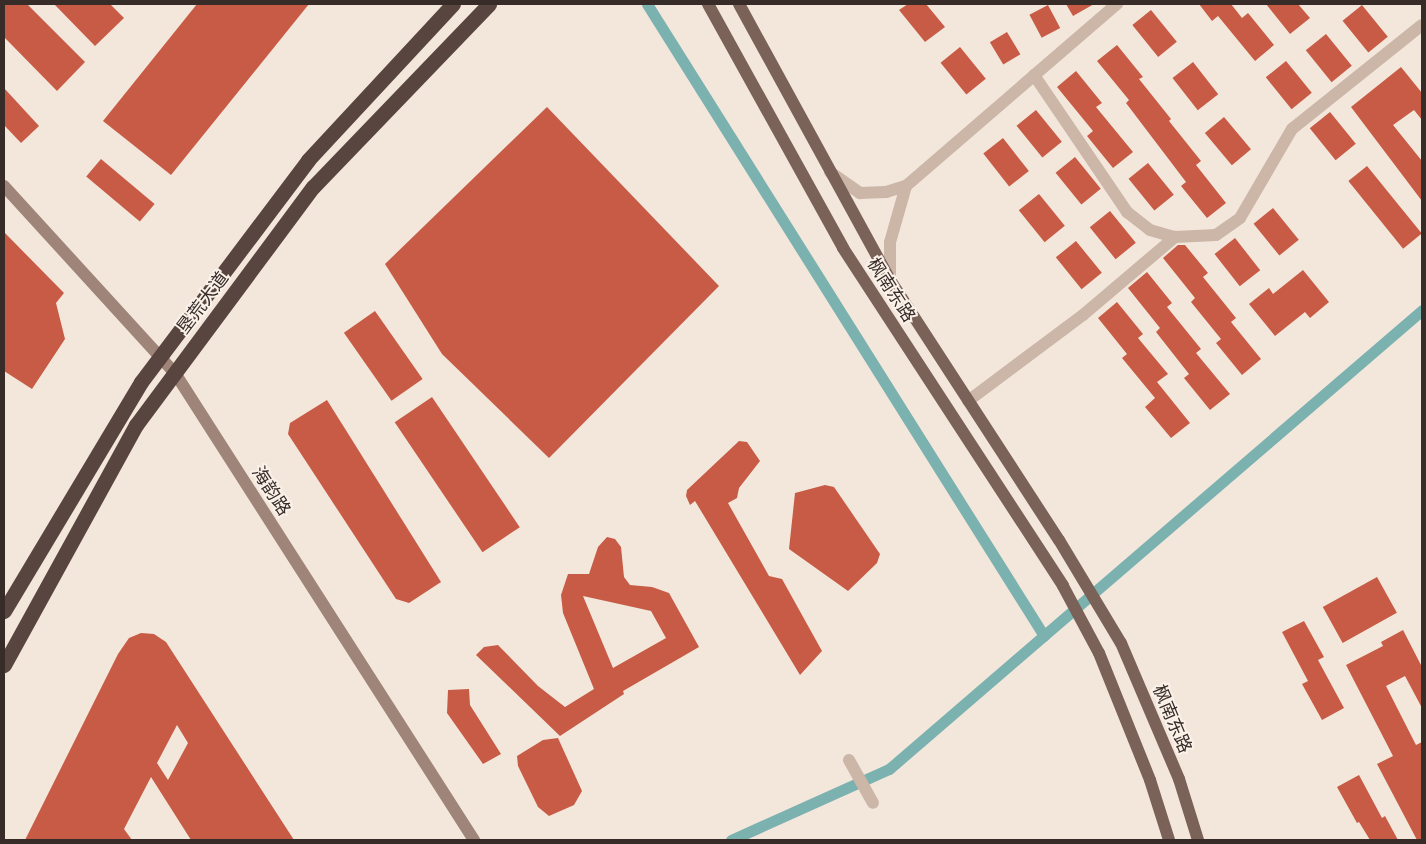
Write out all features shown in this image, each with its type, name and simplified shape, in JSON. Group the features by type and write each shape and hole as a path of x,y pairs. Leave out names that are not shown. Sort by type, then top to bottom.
{"highway":[{"name":"垦荒大道","path":"4,611 140,382 308,160 453,4"},
{"name":"垦荒大道","path":"4,665 136,425 313,187 489,4"}],"main road":[{"name":"枫南东路","path":"708,4 843,248 1063,586 1088,632 1150,780 1169,840"},
{"name":"枫南东路","path":"739,4 828,170 890,280 1079,573 1121,643 1179,779 1198,840"},
{"name":"海韵路","path":"4,186 175,373 474,840"}],"street":[{"path":"828,170 860,193 886,192 906,186 1117,4"},
{"path":"1034,75 1127,212 1150,230 1175,237 1216,235 1240,218 1292,129 1422,26"},
{"path":"890,280 890,242 906,186"},
{"path":"968,401 1083,315 1175,237"},
{"path":"849,760 873,803"}],"building":[{"path":"4,4 27,4 85,62 57,91 4,37"},
{"path":"54,4 110,4 124,18 95,46"},
{"path":"197,4 309,4 171,175 103,121"},
{"path":"908,4 926,4 945,27 925,42 899,10"},
{"path":"1066,4 1094,4 1073,16"},
{"path":"1199,4 1231,4 1242,18 1248,13 1274,45 1255,61 1218,16 1212,21"},
{"path":"1266,4 1298,4 1310,18 1290,34"},
{"path":"1048,5 1060,28 1042,38 1029,15"},
{"path":"1362,5 1388,37 1368,53 1343,21"},
{"path":"1151,10 1177,42 1158,57 1132,25"},
{"path":"1007,32 1020,54 1003,65 990,42"},
{"path":"1326,34 1352,66 1332,82 1306,50"},
{"path":"1117,45 1143,77 1139,79 1171,119 1169,121 1201,161 1196,165 1226,203 1207,218 1181,186 1186,182 1126,103 1129,100 1097,61"},
{"path":"960,47 986,79 966,95 941,63"},
{"path":"1286,61 1312,93 1292,109 1266,77"},
{"path":"1193,62 1218,94 1198,110 1173,78"},
{"path":"1401,67 1422,93 1422,120 1414,110 1393,125 1422,161 1422,201 1351,107"},
{"path":"1076,71 1102,103 1096,107 1133,152 1113,168 1087,136 1093,131 1057,87"},
{"path":"4,88 39,126 21,143 4,125"},
{"path":"547,107 719,286 549,458 442,354 385,264"},
{"path":"1036,110 1062,142 1042,158 1017,126"},
{"path":"1330,112 1356,144 1336,160 1310,128"},
{"path":"1224,117 1251,149 1232,165 1205,133"},
{"path":"1003,138 1029,171 1009,186 983,153"},
{"path":"1075,157 1101,189 1081,205 1056,173"},
{"path":"101,159 155,204 140,222 86,177"},
{"path":"1148,163 1174,195 1154,211 1129,179"},
{"path":"1367,166 1422,234 1403,249 1348,181"},
{"path":"1039,194 1065,226 1045,242 1019,210"},
{"path":"1273,208 1299,240 1279,256 1254,224"},
{"path":"1110,211 1136,243 1116,259 1090,227"},
{"path":"4,232 64,293 56,303 65,339 32,389 4,371"},
{"path":"1235,238 1260,270 1240,286 1215,254"},
{"path":"1076,241 1102,273 1082,289 1056,257"},
{"path":"1178,245 1185,245 1208,273 1203,277 1236,318 1231,322 1261,359 1242,375 1216,343 1221,339 1191,302 1195,298 1163,258"},
{"path":"1303,270 1329,302 1310,318 1305,312 1275,336 1249,304 1269,288 1273,294"},
{"path":"1147,272 1172,303 1167,307 1201,349 1196,353 1230,394 1210,410 1184,378 1189,374 1156,332 1160,328 1128,288"},
{"path":"1117,302 1143,334 1138,338 1168,374 1157,382 1190,423 1171,438 1145,407 1155,398 1122,358 1127,354 1098,318"},
{"path":"375,311 423,379 391,401 344,333"},
{"path":"432,397 520,527 482,552 395,422"},
{"path":"327,400 441,582 409,603 396,599 288,434 290,423"},
{"path":"739,441 747,442 760,461 739,488 737,498 728,503 769,576 782,579 822,651 800,675 695,501 690,505 686,496 687,490"},
{"path":"825,485 834,487 880,554 877,563 848,591 789,549 795,493"},
{"path":"607,537 615,539 621,547 624,577 630,585 652,587 669,593 699,647 623,691 624,694 560,736 476,655 484,647 498,645 538,686 565,707 594,689 563,613 561,595 568,574 589,574 598,547","holes":["583,596 651,611 666,638 613,668"]},
{"path":"1377,577 1397,613 1343,643 1323,607"},
{"path":"1304,621 1324,657 1318,660 1344,708 1322,720 1302,684 1308,681 1282,632"},
{"path":"1403,630 1422,667 1422,708 1405,676 1386,686 1416,745 1422,742 1422,840 1417,840 1377,764 1393,756 1346,665 1383,646 1381,642"},
{"path":"141,633 154,634 166,642 294,840 191,840 151,777 124,829 132,840 25,840 118,654 129,638","holes":["177,725 188,743 168,780 157,763"]},
{"path":"469,689 470,705 501,754 483,764 447,713 448,690"},
{"path":"558,738 582,791 574,805 549,816 538,807 518,766 517,756 543,740"},
{"path":"1359,775 1382,818 1385,816 1398,840 1370,840 1359,822 1357,823 1337,787"}],"waterway":[{"path":"647,4 1044,636"},
{"path":"731,840 889,769 1422,310"}]}
